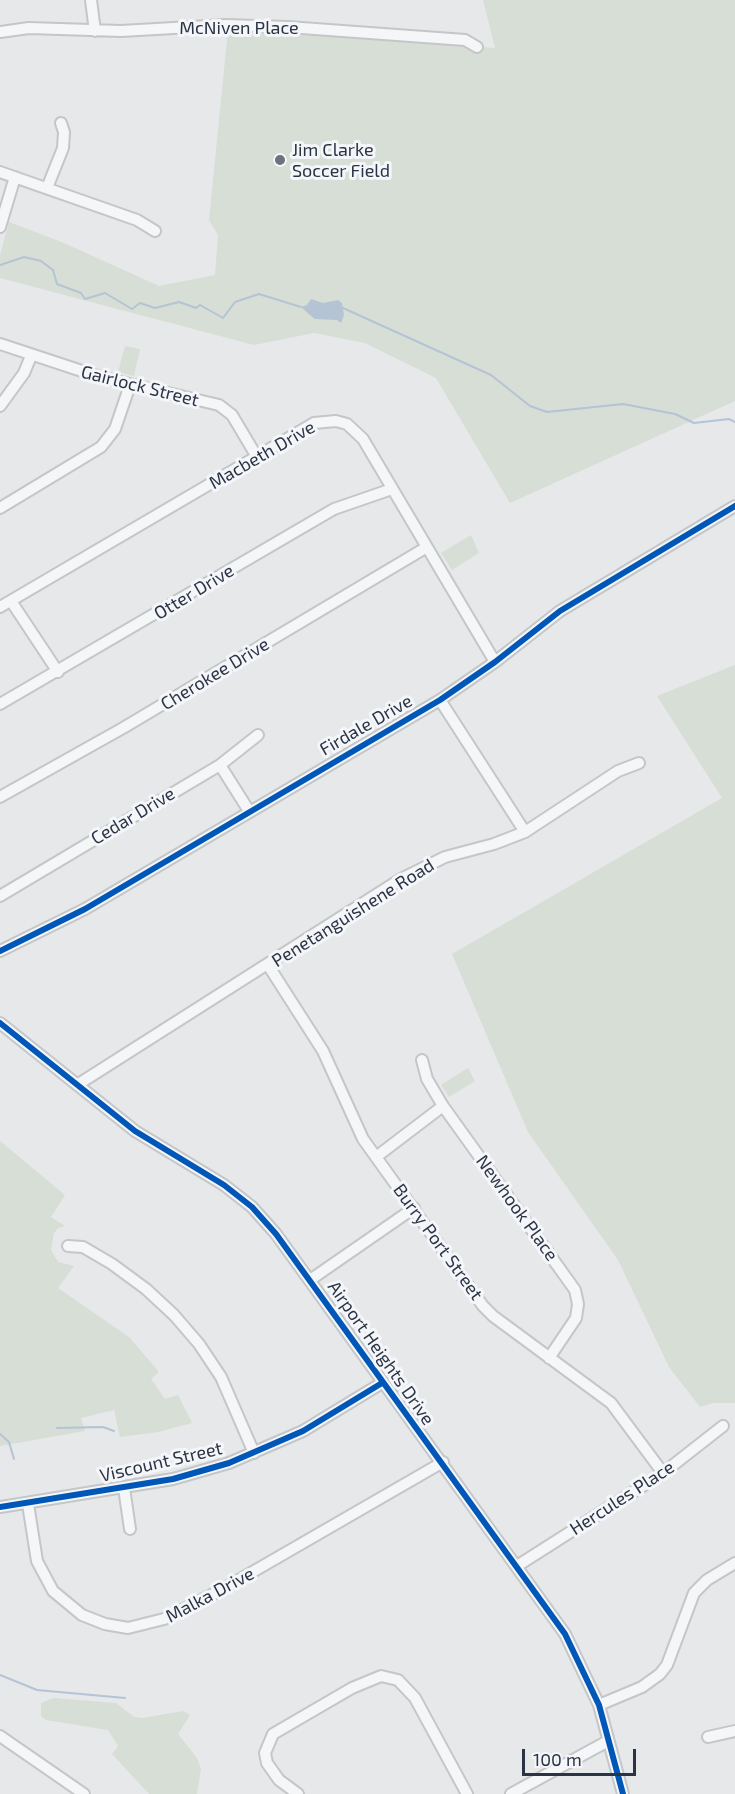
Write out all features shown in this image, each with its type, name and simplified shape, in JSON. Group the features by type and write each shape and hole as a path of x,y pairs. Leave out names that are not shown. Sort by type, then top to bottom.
{"street":[{"path":"91,0 95,31"},
{"name":"McNiven Place","path":"0,32 28,28 95,31 226,25 288,27 465,40 477,46"},
{"path":"47,188 63,148 64,132 61,123"},
{"path":"0,172 137,220 155,231"},
{"path":"0,227 15,177"},
{"name":"Gairlock Street","path":"0,344 31,356 130,385 219,405 232,415 257,457"},
{"path":"0,406 24,373 31,356"},
{"path":"0,508 101,447 115,429 130,385"},
{"name":"Macbeth Drive","path":"0,607 314,423 336,421 356,430 495,662"},
{"name":"Otter Drive","path":"0,704 334,509 392,489"},
{"name":"Firdale Drive","path":"0,951 86,909 440,700 495,662 560,610 735,507"},
{"name":"Cherokee Drive","path":"0,797 123,728 427,547"},
{"path":"11,601 58,672"},
{"path":"440,700 525,832"},
{"name":"Cedar Drive","path":"0,896 220,765 258,735"},
{"name":"Penetanguishene Road","path":"77,1085 415,871 445,857 494,844 525,832 618,771 639,763"},
{"path":"220,765 249,811"},
{"name":"Burry Port Street","path":"268,965 323,1051 355,1126 489,1313 615,1407 663,1473"},
{"name":"Airport Heights Drive","path":"0,1023 135,1131 224,1185 252,1207 276,1234 417,1431 443,1462 565,1634 599,1705 623,1794"},
{"name":"Newhook Place","path":"422,1060 427,1079 443,1106 575,1290 578,1304 576,1318 549,1358"},
{"path":"376,1157 443,1106"},
{"path":"310,1280 414,1208"},
{"path":"68,1246 83,1247 112,1264 146,1289 174,1315 199,1344 221,1377 254,1453"},
{"name":"Viscount Street","path":"0,1507 124,1488 192,1474 254,1453 314,1425 382,1383"},
{"name":"Hercules Place","path":"517,1566 663,1473 723,1426"},
{"name":"Malka Drive","path":"28,1504 37,1561 53,1591 82,1615 105,1624 128,1628 164,1619 223,1589 443,1462"},
{"path":"124,1488 130,1529"},
{"path":"599,1705 642,1687 660,1674 667,1665 694,1593 707,1580 735,1563"},
{"path":"298,1794 279,1780 267,1763 266,1753 273,1734 352,1688 381,1676 398,1680 416,1698 467,1794"},
{"path":"708,1737 735,1731"},
{"path":"0,1736 84,1794"},
{"path":"511,1794 608,1741"}],"shaded area":[{"path":"483,0 735,0 735,401 510,503 436,378 365,343 314,333 254,345 0,278 0,255 9,222 64,243 159,286 215,275 218,235 209,220 228,30 288,32 495,48"},
{"path":"125,346 140,349 134,376 118,372"},
{"path":"471,535 479,553 452,570 441,553"},
{"path":"735,665 735,1403 713,1403 700,1407 669,1367 618,1260 528,1132 452,954 722,798 657,696"},
{"path":"468,1068 475,1081 449,1097 441,1085"},
{"path":"0,1141 65,1195 51,1217 65,1226 58,1228 54,1233 51,1250 58,1262 74,1266 58,1288 129,1337 159,1372 151,1379 165,1399 178,1395 192,1423 158,1432 120,1437 114,1410 81,1418 85,1431 0,1446"},
{"path":"54,1698 116,1703 134,1717 143,1718 183,1711 190,1715 178,1734 197,1758 201,1769 197,1794 149,1794 112,1754 118,1746 108,1730 46,1720 41,1716 41,1703"}],"water":[{"path":"311,299 323,303 338,300 342,303 344,315 341,323 337,320 315,319 310,315 301,307 307,305"}],"waterway":[{"path":"0,265 24,257 41,261 53,270 57,284 81,293 85,299 105,293 132,309 140,303 155,308 179,302 196,308 200,305 223,318 235,302 259,294 301,307"},
{"path":"343,308 491,375 530,406 547,412 623,404 675,414 694,423 729,419 735,422"},
{"path":"57,1428 103,1427 114,1431"},
{"path":"0,1434 9,1442 14,1459"},
{"path":"0,1675 37,1690 125,1698"}],"cycle path":[{"path":"0,951 85,909 440,700 495,662 560,611 735,506"},
{"path":"0,1023 135,1131 224,1185 252,1207 276,1234 565,1634 599,1705 623,1794"},
{"path":"0,1507 173,1479 229,1463 303,1431 382,1383"}],"place":[{"name":"Jim Clarke Soccer Field","path":"280,160"}]}
